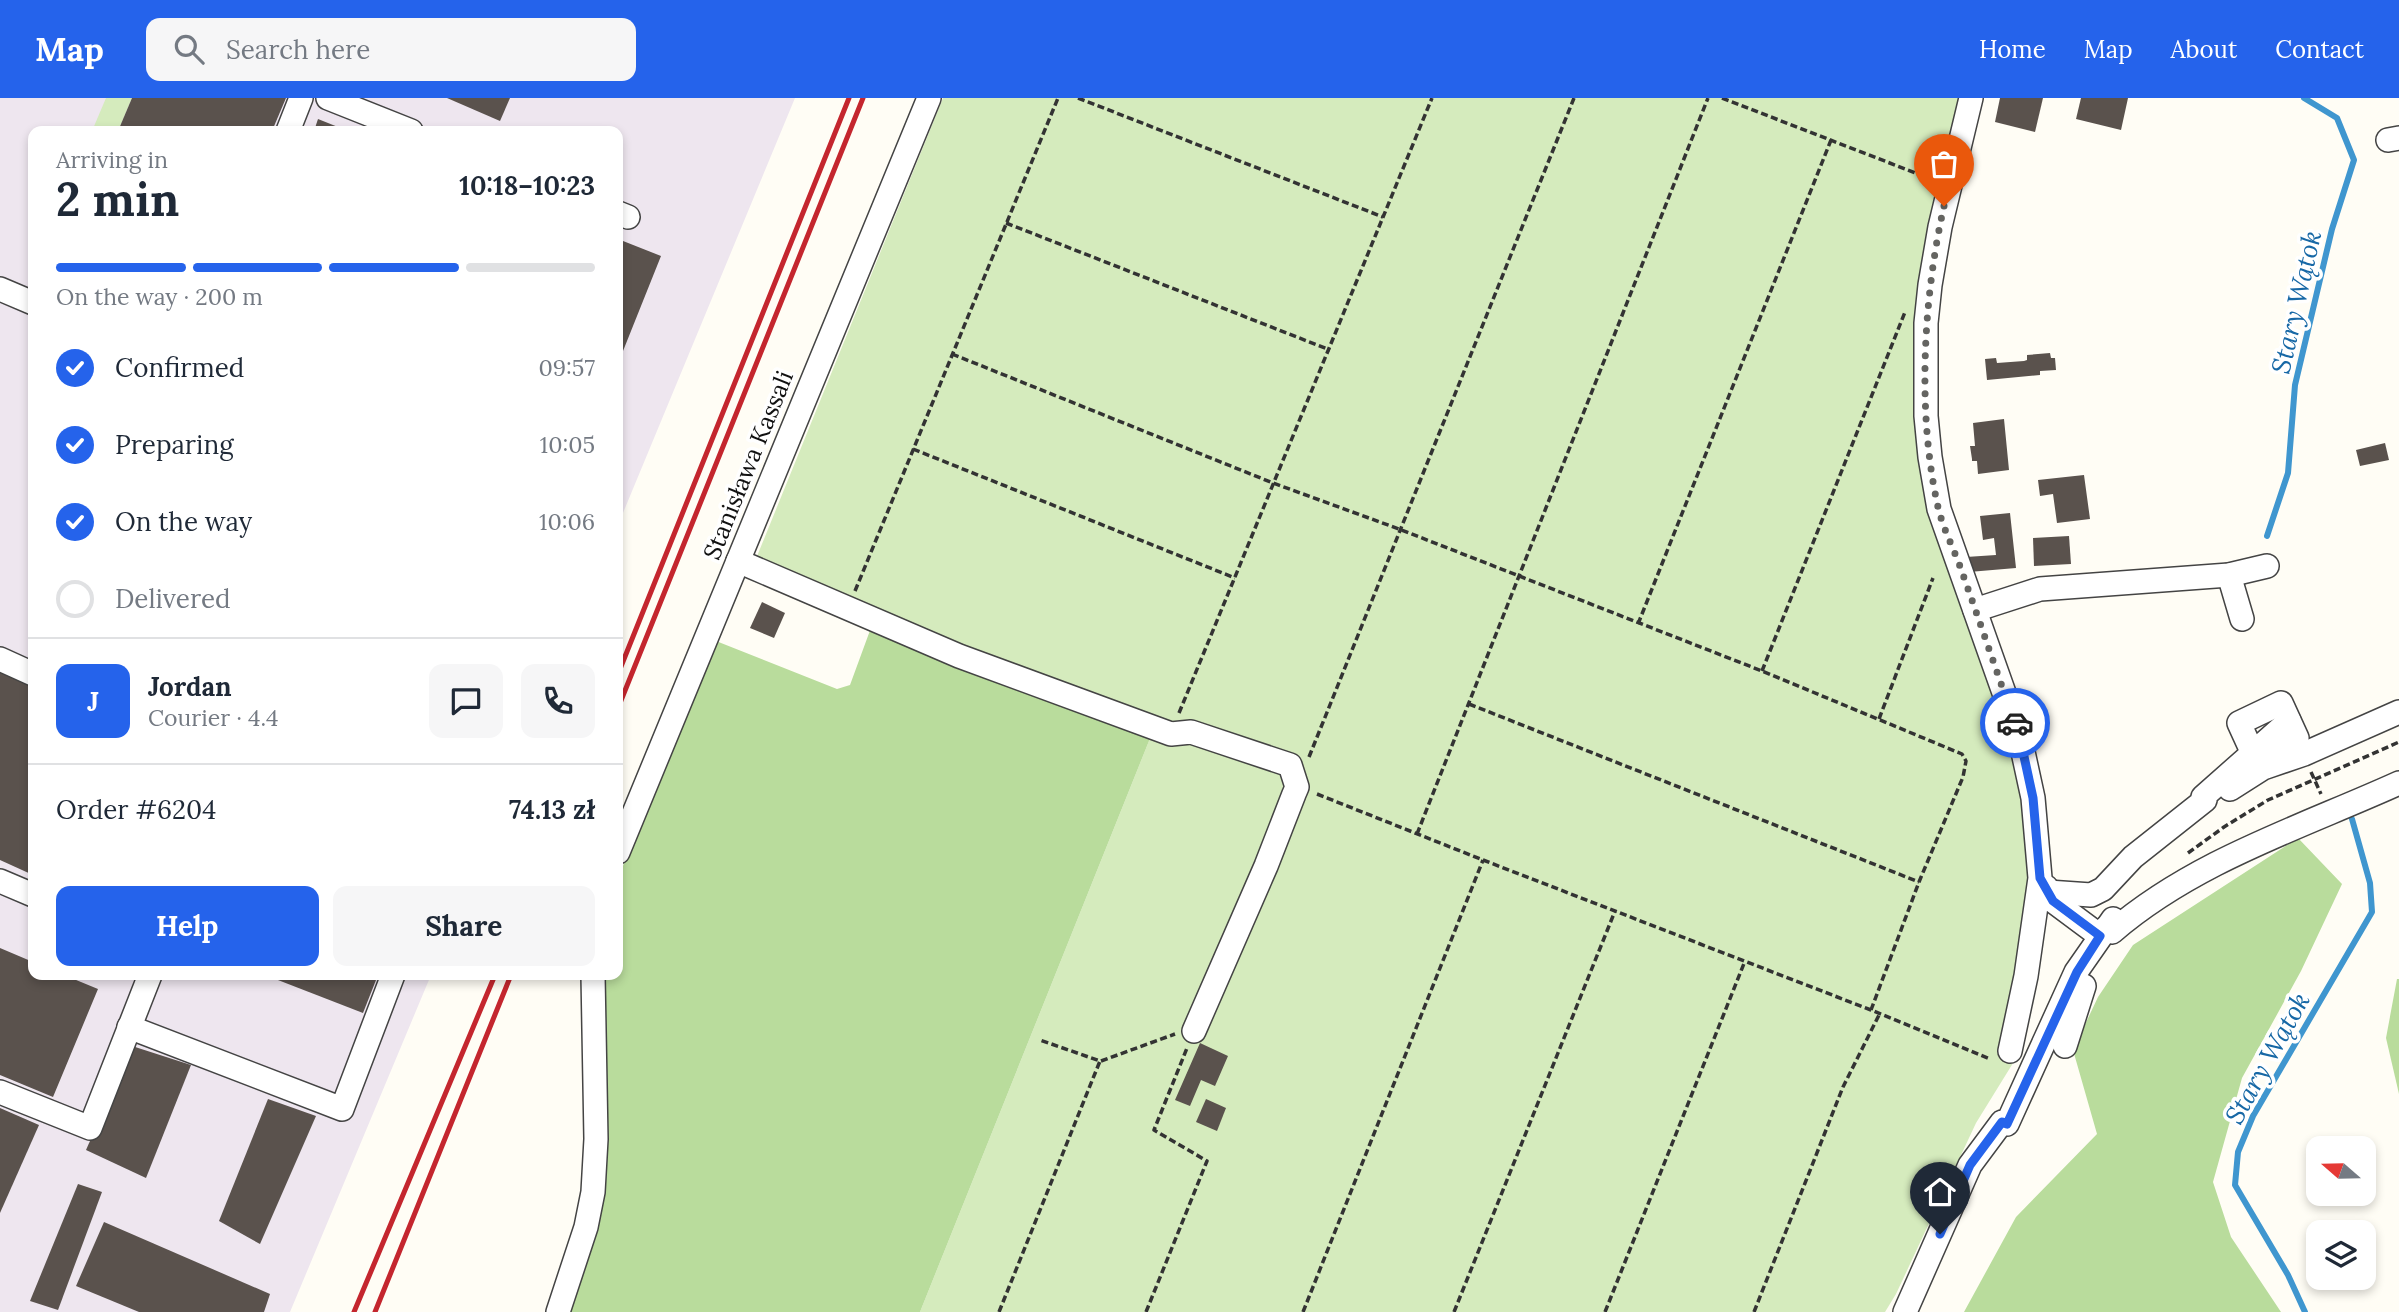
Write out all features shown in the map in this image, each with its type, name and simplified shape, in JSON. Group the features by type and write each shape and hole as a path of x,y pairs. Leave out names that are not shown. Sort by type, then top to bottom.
{"street":[{"path":"290,126 301,98"},
{"path":"328,98 398,126"},
{"name":"Stanisława Kassali","path":"623,840 929,98"},
{"path":"1971,98 1940,227 1930,285 1926,416 1939,509 2020,738 2033,798 2044,885 2010,1051"},
{"path":"0,289 28,301"},
{"path":"738,561 959,656 1171,734 1191,732 1290,765 1303,788 1193,1034"},
{"path":"1975,610 2040,589 2229,575 2267,566"},
{"path":"2229,575 2242,619"},
{"path":"0,659 28,672"},
{"path":"2205,800 2203,797 2253,754 2289,722 2281,704 2239,723 2253,754"},
{"path":"2205,800 2207,803 2263,768 2304,754 2399,712"},
{"path":"2044,885 2053,901 2112,932 2161,895 2218,863 2399,783"},
{"path":"2044,885 2091,895 2103,889 2133,857 2205,800"},
{"path":"0,881 28,893"},
{"path":"1905,1312 1970,1165 2002,1122 2003,1131 2084,961 2106,927"},
{"path":"2065,1046 2091,965 2084,961"},
{"path":"0,1092 90,1128 148,980"},
{"path":"130,1027 342,1109 391,980"},
{"path":"558,1312 586,1227 593,1192 596,1139 593,980"}],"path":[{"path":"848,609 1058,98"},
{"path":"1078,98 1383,218"},
{"path":"1171,734 1432,98"},
{"path":"1574,98 1399,529 1303,788 1880,1013 1990,1060 2005,1057 2010,1051"},
{"path":"1417,834 1708,98"},
{"path":"1722,98 1933,180 1935,189"},
{"path":"1638,624 1831,140"},
{"path":"1006,223 1330,350"},
{"path":"1762,671 1908,304"},
{"path":"952,354 1273,483 1399,529 1762,671 1962,754 1966,761 1963,777 1919,882 1871,1010"},
{"path":"913,449 1235,578"},
{"path":"1879,719 1933,578"},
{"path":"1469,704 1919,882"},
{"path":"2182,858 2224,827 2268,800 2399,742"},
{"path":"1303,1312 1483,860"},
{"path":"1454,1312 1615,911"},
{"path":"1605,1312 1745,961"},
{"path":"1754,1312 1843,1087 1880,1013"},
{"path":"1040,1040 1100,1061 1173,1033 1193,1034 1154,1130 1207,1161 1146,1312"},
{"path":"999,1312 1100,1061"}],"shaded area":[{"path":"0,98 795,98 623,513 623,126 28,126 28,980 429,980 290,1312 0,1312"}],"green space":[{"path":"106,98 132,98 120,126 94,126"},
{"path":"943,98 1962,98 1930,233 1931,511 2013,757 2027,813 2030,859 2022,944 2018,1055 1976,1123 1896,1294 1885,1312 920,1312 1151,736 749,576"},
{"path":"872,625 1151,736 920,1312 564,1312 591,1239 600,980 623,980 623,866 716,641 837,689 850,685"},
{"path":"2298,838 2342,884 2301,971 2242,1078 2213,1182 2231,1237 2281,1312 1964,1312 2016,1217 2097,1134 2073,1050 2098,997 2133,945"},
{"path":"2399,979 2399,1094 2386,1038"}],"building":[{"path":"132,98 286,98 274,126 120,126"},
{"path":"447,98 510,98 500,121"},
{"path":"2000,98 2043,98 2035,132 1995,122"},
{"path":"2081,98 2128,98 2121,130 2076,119"},
{"path":"318,119 336,126 316,126"},
{"path":"623,241 661,256 623,351"},
{"path":"2050,353 2051,358 2055,358 2056,370 2040,371 2040,375 1987,380 1985,359 1996,358 1997,363 2024,361 2027,360 2027,355"},
{"path":"2004,419 2009,470 1978,474 1977,461 1972,461 1970,446 1975,446 1973,423"},
{"path":"2385,443 2389,460 2360,466 2356,450"},
{"path":"2084,475 2090,519 2057,523 2053,494 2040,496 2038,480"},
{"path":"2010,513 2016,568 1969,572 1966,557 1996,555 1994,538 1983,540 1980,516"},
{"path":"2069,536 2071,564 2034,566 2033,538"},
{"path":"762,602 785,613 774,638 750,628"},
{"path":"0,665 28,677 28,873 0,860"},
{"path":"0,948 28,960 28,980 76,980 98,989 53,1097 0,1075"},
{"path":"278,980 376,980 363,1013"},
{"path":"1200,1043 1228,1056 1215,1086 1201,1080 1190,1106 1175,1100"},
{"path":"132,1046 191,1065 146,1178 86,1150"},
{"path":"268,1099 316,1116 260,1244 219,1221"},
{"path":"1206,1099 1226,1108 1217,1131 1196,1122"},
{"path":"0,1108 39,1125 0,1213"},
{"path":"78,1184 102,1192 58,1310 30,1301"},
{"path":"104,1222 270,1294 264,1312 139,1312 76,1286"}],"waterway":[{"name":"Stary Wątok","path":"2267,536 2288,473 2295,385 2332,229 2354,160 2337,118 2304,98"},
{"name":"Stary Wątok","path":"2305,1312 2288,1275 2235,1185 2238,1152 2253,1116 2372,912 2370,883 2352,819"}],"railway":[{"path":"623,662 849,98"},
{"path":"623,696 863,98"},
{"path":"354,1312 493,980"},
{"path":"375,1312 509,980"}],"way so far":[{"path":"1944,206 1930,285 1927,323 1926,416 1930,457 1939,509 2015,723"}],"route":[{"path":"1940,1234 1970,1165 2002,1122 2007,1124 2077,972 2100,936 2053,901 2040,878 2033,798 2015,723"}]}
